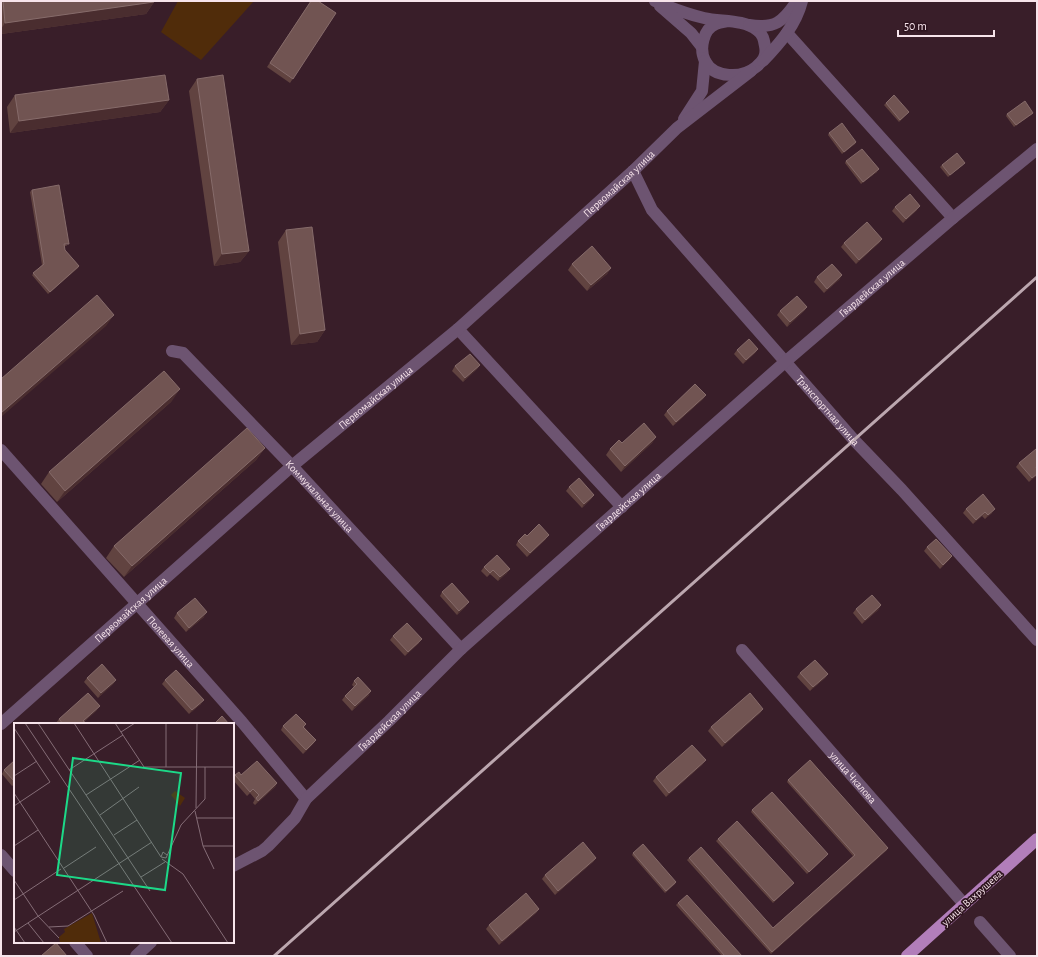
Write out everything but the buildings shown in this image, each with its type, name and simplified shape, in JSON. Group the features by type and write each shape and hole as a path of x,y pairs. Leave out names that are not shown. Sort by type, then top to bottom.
{"main road":[{"name":"улица Вахрушева","path":"907,956 1037,839"}],"street":[{"path":"655,1 684,13 706,19 762,27 776,24 783,19 796,1"},
{"path":"655,1 691,33 702,47"},
{"path":"705,61 712,69 723,75 735,75 750,71 763,61 787,33 794,22 802,1"},
{"path":"677,128 702,91 705,61 702,47 704,38 715,24 728,21"},
{"path":"746,24 757,30 763,37 766,49 763,61"},
{"path":"787,33 952,218"},
{"name":"Первомайская улица","path":"1,724 292,466 458,329 633,172 677,128 750,71"},
{"name":"Гвардейская улица","path":"234,865 262,851 268,846 295,818 306,799 389,721 461,649 785,362 952,218 1037,149"},
{"name":"Транспортная улица","path":"633,172 652,210 854,440 902,490 1037,640"},
{"path":"458,329 622,507"},
{"name":"Коммунальная улица","path":"172,351 183,353 292,466 461,649"},
{"name":"Полевая улица","path":"1,450 242,722 306,799"},
{"name":"улица Чкалова","path":"742,650 964,904"},
{"path":"1,855 14,870"},
{"path":"980,922 1010,956"},
{"path":"76,943 87,956"},
{"path":"136,956 150,943"}],"shaded area":[{"path":"178,1 254,1 201,60 161,32"}],"railway":[{"path":"274,956 1037,277"}]}
